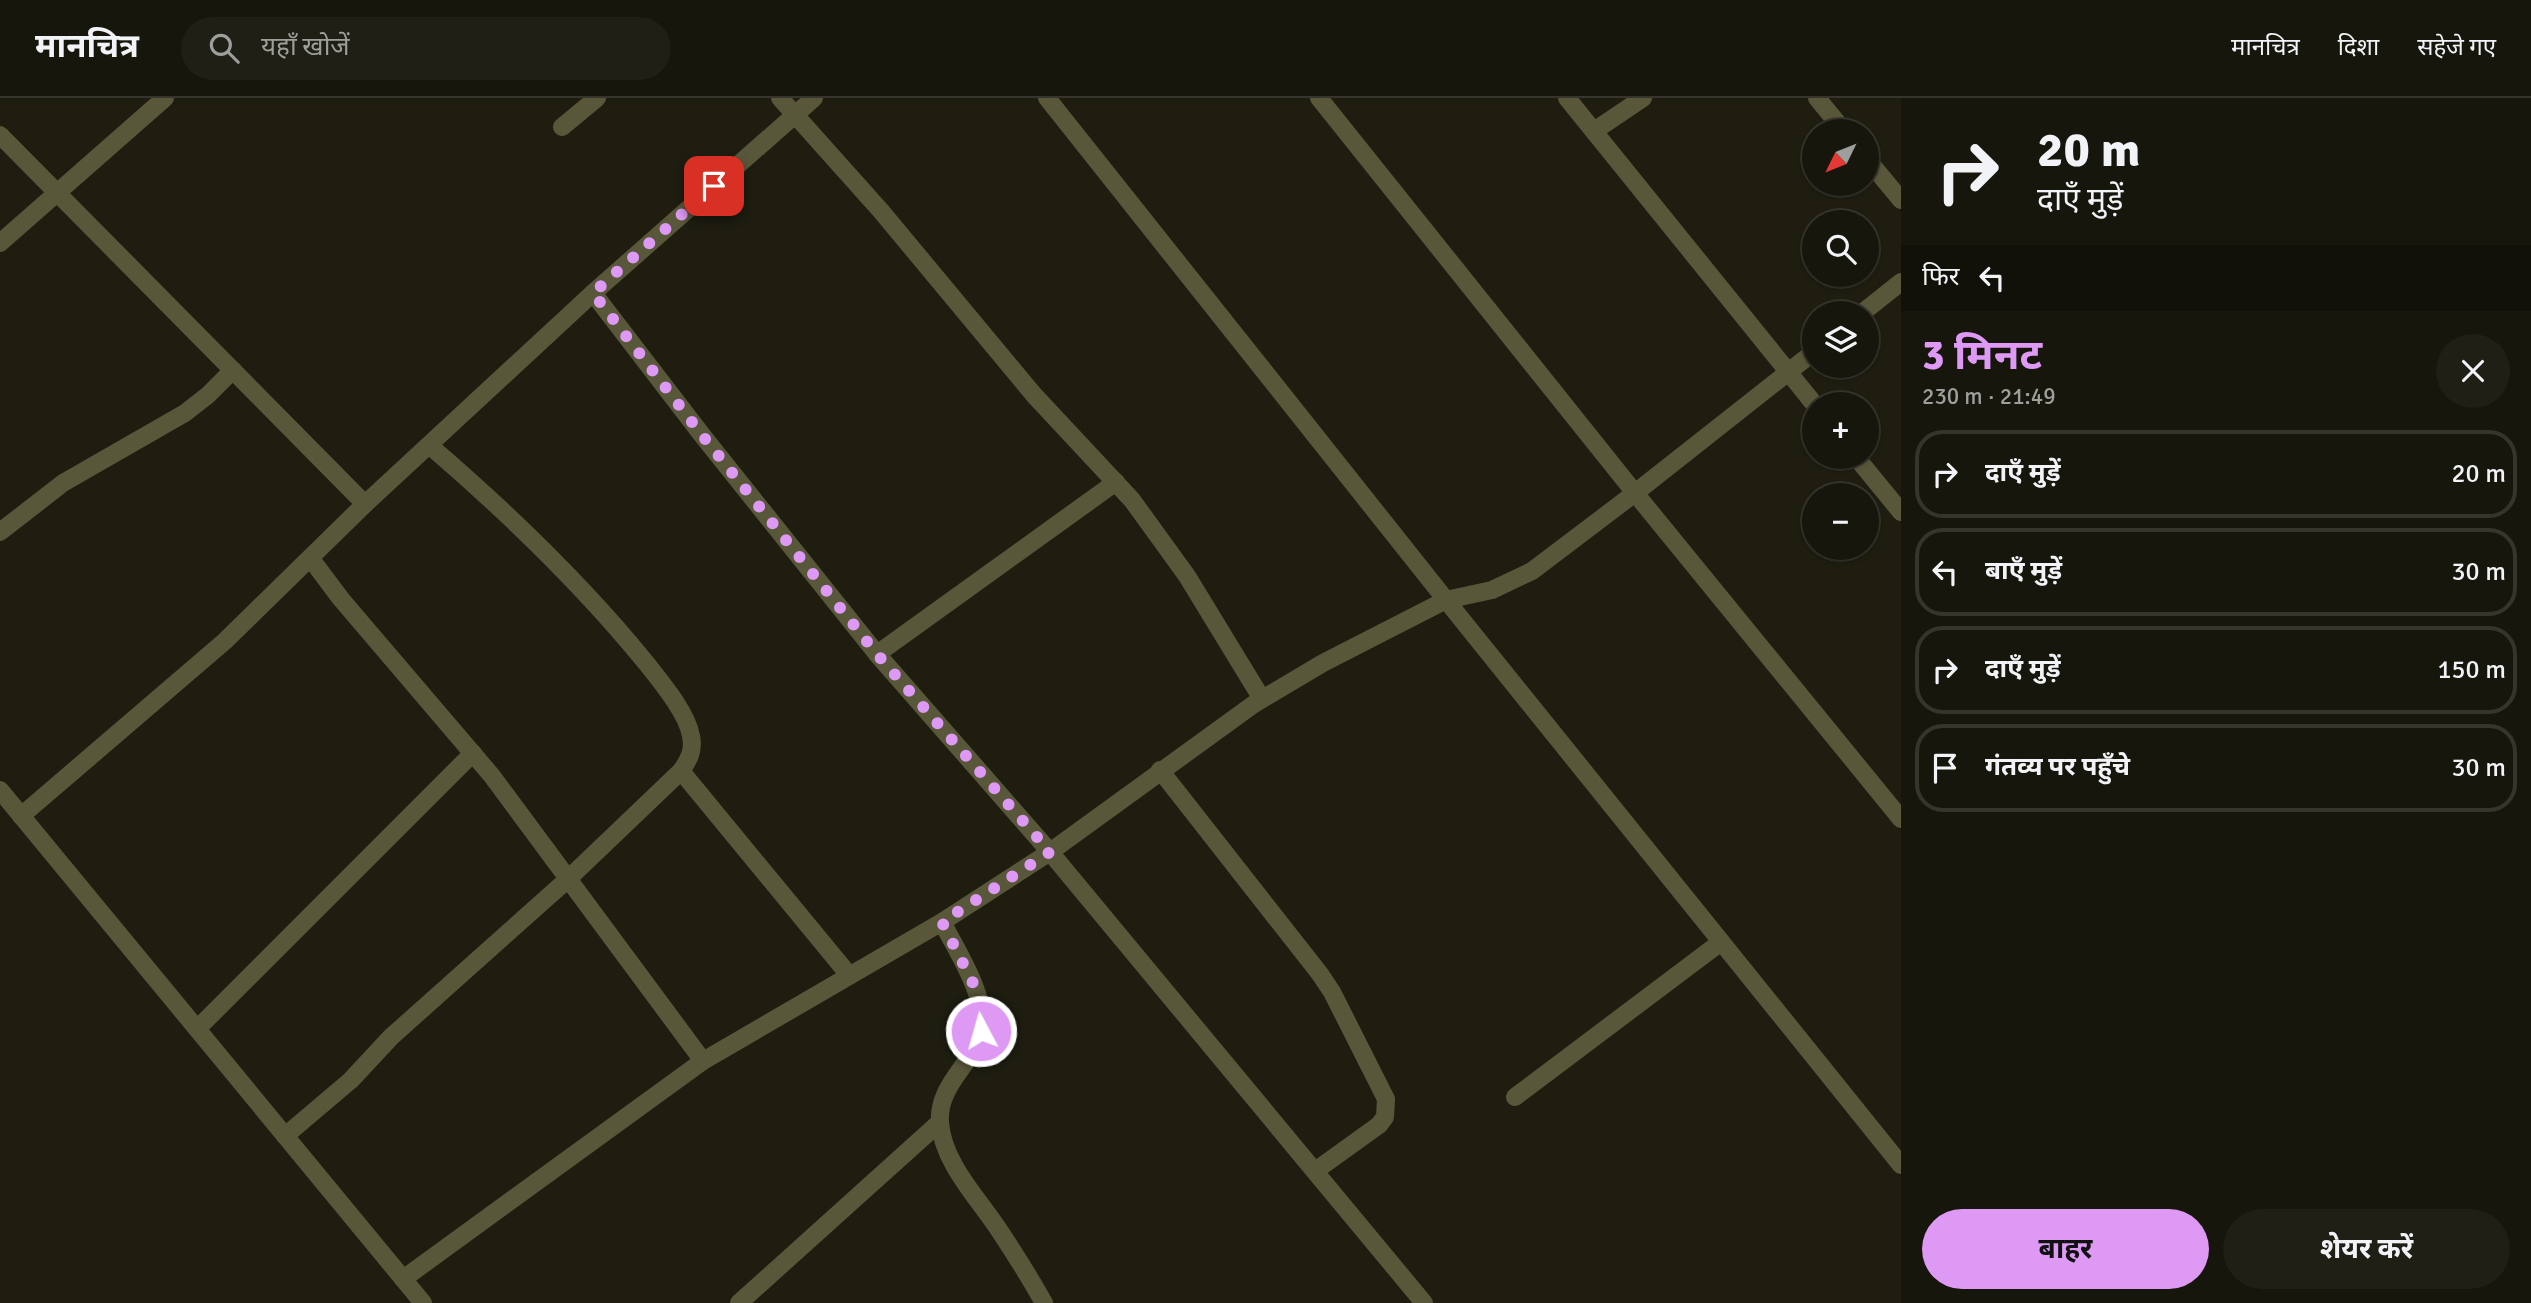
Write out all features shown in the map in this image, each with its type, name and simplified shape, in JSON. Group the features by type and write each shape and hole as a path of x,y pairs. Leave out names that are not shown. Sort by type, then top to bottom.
{"street":[{"path":"0,243 165,98"},
{"path":"562,127 597,98"},
{"path":"780,98 881,211 1034,396 1116,482 1187,576 1258,702"},
{"path":"21,816 225,641 365,504 593,293 814,98"},
{"path":"1047,98 1446,600 1901,1165"},
{"path":"1319,98 1635,493 1901,819"},
{"path":"1567,98 1804,392"},
{"path":"1594,131 1643,98"},
{"path":"1817,98 1834,119"},
{"path":"0,135 365,504"},
{"path":"1880,175 1901,200"},
{"path":"1877,301 1901,282"},
{"path":"593,293 702,435 877,654 1050,852 1424,1303"},
{"path":"403,1279 704,1060 942,922 1050,852 1160,770 1258,702 1322,663 1446,600 1492,590 1532,571 1802,361"},
{"path":"0,532 63,483 185,413 233,370"},
{"path":"285,1136 351,1080 391,1037 568,879 681,771 690,759 691,736 685,720 664,686 594,603 508,517 429,445"},
{"path":"1866,469 1901,512"},
{"path":"877,654 1116,482"},
{"path":"311,559 341,599 473,753 704,1060"},
{"path":"197,1029 473,753"},
{"path":"1160,770 1320,974 1332,992 1386,1099 1385,1117 1379,1125 1315,1171"},
{"path":"681,771 849,975"},
{"path":"0,790 423,1303"},
{"path":"942,922 973,983 981,1009 981,1031 946,1092 940,1122 944,1145 1044,1303"},
{"path":"1516,1097 1721,942"},
{"path":"739,1303 940,1122"}],"route":[{"path":"714,186 593,293 702,435 877,654 1050,852 942,922 973,983 981,1009 981,1031"}]}
